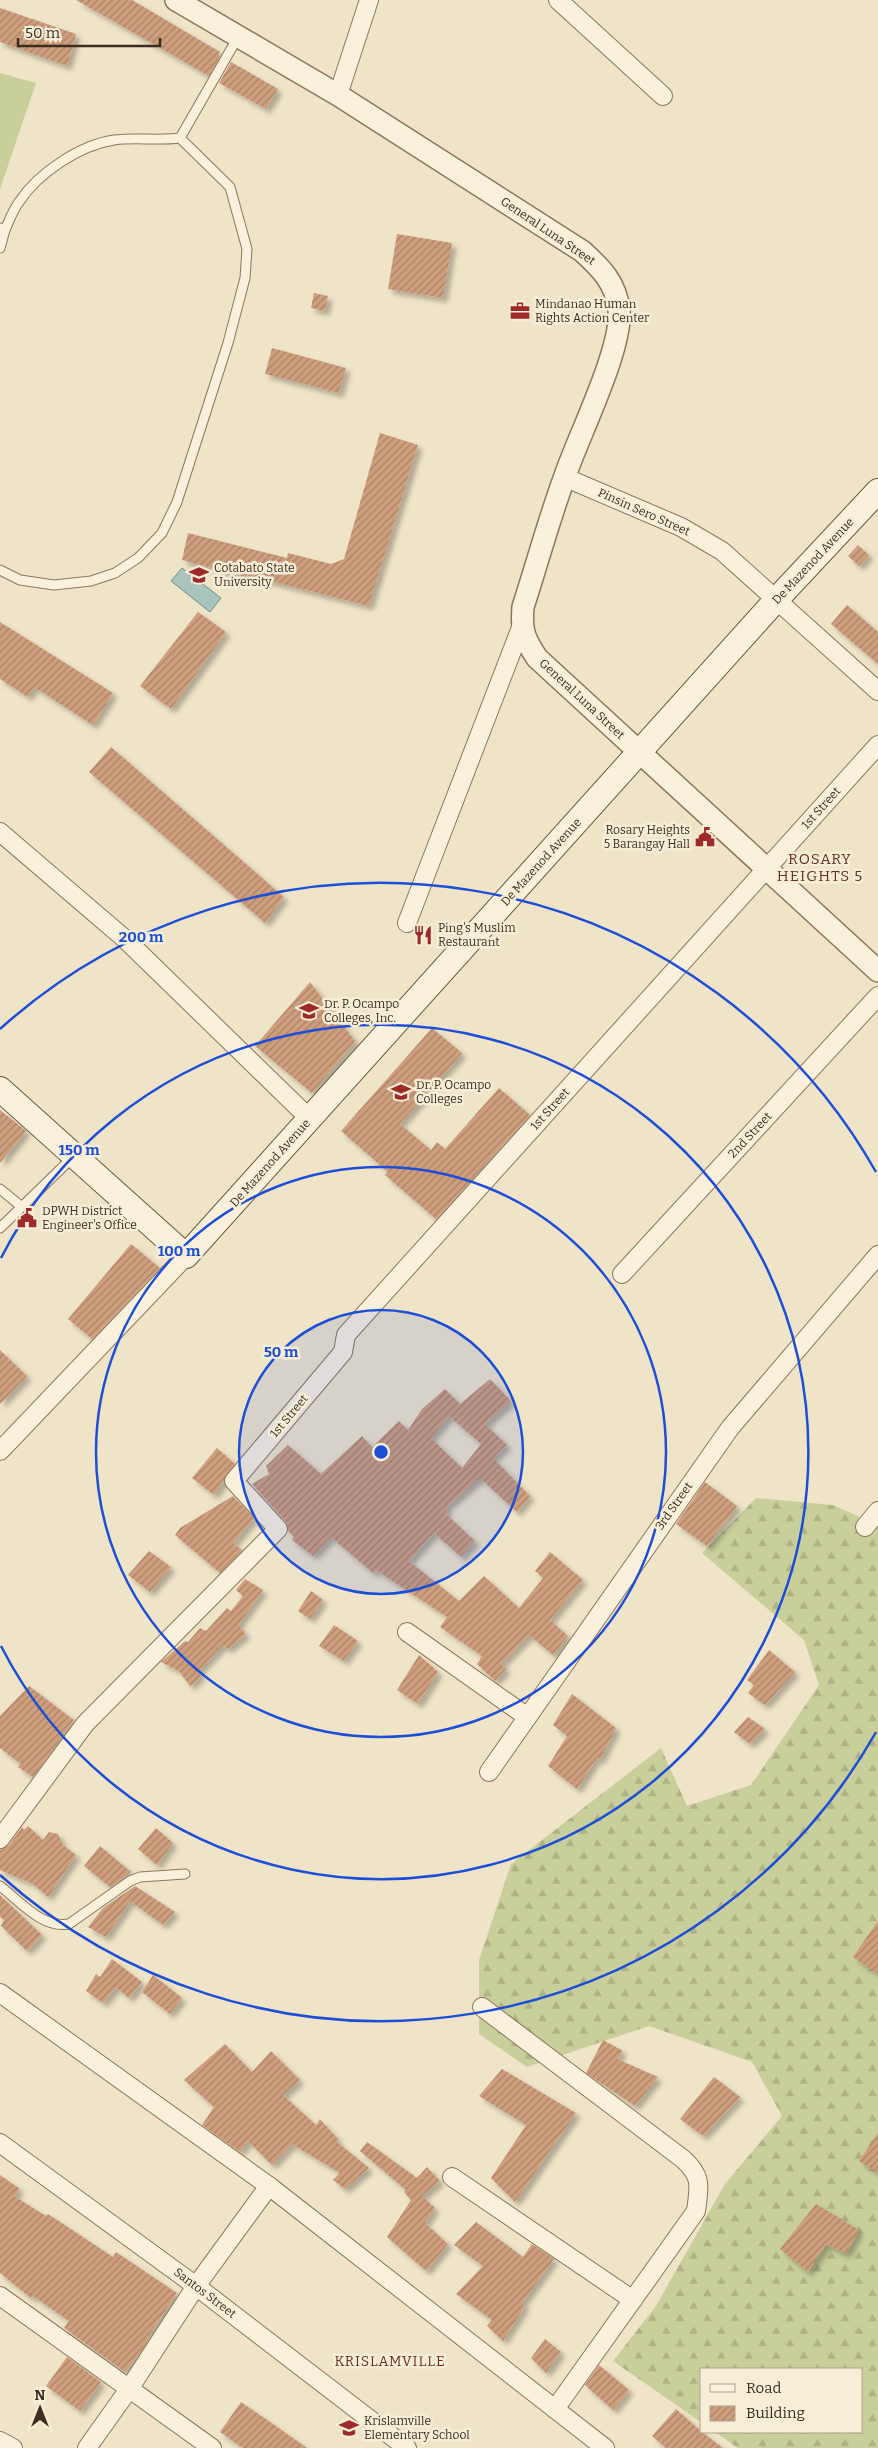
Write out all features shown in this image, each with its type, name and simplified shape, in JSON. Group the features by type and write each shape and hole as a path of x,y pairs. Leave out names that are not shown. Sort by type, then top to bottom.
{"main road":[{"name":"De Mazenod Avenue","path":"186,1256 776,600 878,491"},
{"path":"0,1088 186,1256"}],"street":[{"name":"General Luna Street","path":"176,0 338,95 582,251 600,267 611,281 619,312 618,330 607,365 564,477 524,607 522,625 525,640 537,658 878,972"},
{"path":"338,95 369,0"},
{"path":"558,0 663,96"},
{"name":"Pinsin Sero Street","path":"564,477 681,527 722,551 878,691"},
{"path":"406,923 522,625"},
{"name":"1st Street","path":"0,1839 85,1724 278,1530 234,1481 343,1352 346,1335 878,745"},
{"path":"0,832 125,938 310,1118"},
{"name":"2nd Street","path":"622,1274 878,996"},
{"name":"3rd Street","path":"489,1772 526,1716 730,1428 878,1255"},
{"path":"0,1452 186,1256"},
{"path":"865,1527 878,1510"},
{"path":"408,1632 526,1716"},
{"path":"0,1994 269,2186 605,2448"},
{"path":"482,2007 695,2170 699,2189 696,2211 555,2409"},
{"name":"Santos Street","path":"0,2143 196,2286 407,2448"},
{"path":"452,2177 633,2300"},
{"path":"87,2448 196,2286 269,2186"},
{"path":"0,2296 212,2448"},
{"path":"0,2441 13,2448"}],"lane":[{"path":"180,138 238,37"},
{"path":"0,248 2,229 19,201 48,170 87,146 114,140 155,141 180,138"},
{"path":"0,570 20,580 54,585 91,581 115,573 138,558 162,533 177,502 228,342 245,278 247,249 230,187 180,138"},
{"path":"0,1228 74,1156"},
{"path":"0,1189 22,1207"},
{"path":"0,1886 46,1922 61,1925 69,1924 135,1879 185,1874"}],"green space":[{"path":"0,73 36,83 0,189"},
{"path":"756,1498 833,1505 878,1525 878,2448 738,2448 716,2433 863,2433 863,2368 700,2368 700,2422 613,2361 656,2306 725,2184 782,2116 752,2062 649,2026 527,2067 479,2034 479,1960 511,1864 661,1748 687,1806 751,1785 819,1685 804,1640 702,1553"}],"water":[{"path":"182,568 221,598 210,612 171,581"}],"building":[{"path":"76,0 132,0 220,52 218,54 220,56 209,76"},
{"path":"0,8 76,34 67,66 0,42"},
{"path":"231,62 278,89 266,109 219,83"},
{"path":"397,234 452,243 443,298 388,289"},
{"path":"314,293 328,296 325,311 311,308"},
{"path":"272,348 346,368 339,393 265,374"},
{"path":"380,433 418,445 369,606 266,580 265,582 182,560 188,533 287,558 288,553 331,564 344,559"},
{"path":"858,545 869,555 859,566 848,556"},
{"path":"847,605 878,632 878,664 831,624"},
{"path":"198,612 226,632 171,709 140,686"},
{"path":"0,622 113,693 93,725 34,687 28,697 0,679"},
{"path":"111,747 284,897 265,923 89,772"},
{"name":"Dr. P. Ocampo Colleges, Inc.","path":"310,982 355,1041 312,1093 255,1046"},
{"path":"432,1028 462,1053 400,1124 431,1150 437,1142 445,1149 499,1088 530,1115 436,1219 385,1175 388,1172 341,1131"},
{"path":"0,1110 26,1131 0,1163"},
{"path":"131,1244 160,1268 92,1339 68,1319"},
{"path":"0,1350 27,1376 0,1404"},
{"path":"490,1379 511,1401 485,1424 507,1445 493,1458 530,1496 517,1512 480,1478 446,1507 448,1509 445,1513 475,1541 461,1557 434,1533 409,1561 459,1601 484,1576 519,1608 543,1578 535,1571 550,1552 583,1580 550,1620 568,1636 553,1655 529,1635 501,1664 506,1669 495,1681 477,1664 482,1656 440,1627 447,1617 376,1570 373,1573 331,1537 313,1556 292,1540 294,1537 288,1531 286,1522 252,1484 269,1474 266,1466 288,1445 321,1474 362,1436 372,1447 399,1421 408,1430 422,1409 445,1389 460,1404","holes":["449,1416 481,1444 462,1468 431,1438"]},
{"path":"217,1448 235,1464 214,1495 192,1478"},
{"path":"705,1482 737,1506 707,1546 676,1524"},
{"path":"233,1496 254,1518 233,1543 242,1550 220,1573 175,1535 180,1528"},
{"path":"149,1551 171,1567 150,1592 128,1575"},
{"path":"245,1579 263,1590 238,1625 246,1634 228,1649 223,1645 198,1671 201,1676 190,1686 179,1671 161,1662 185,1641 188,1642 200,1628 206,1631 227,1608 231,1611 243,1596 236,1590"},
{"path":"311,1591 323,1600 310,1619 298,1611"},
{"path":"334,1625 358,1641 344,1661 319,1646"},
{"path":"769,1650 795,1672 765,1705 748,1693 754,1685 747,1680"},
{"path":"419,1655 438,1672 418,1704 397,1690"},
{"path":"29,1686 74,1720 33,1777 18,1767 21,1764 0,1748 0,1716"},
{"path":"572,1694 616,1728 600,1760 597,1758 577,1789 548,1766 567,1736 553,1725"},
{"path":"748,1717 765,1729 750,1744 734,1732"},
{"path":"28,1826 43,1840 49,1832 58,1834 63,1845 76,1855 48,1897 33,1884 0,1870 0,1850 9,1845 22,1827 24,1830"},
{"path":"156,1828 173,1843 157,1865 138,1849"},
{"path":"100,1846 131,1872 110,1887 84,1866"},
{"path":"135,1886 175,1912 163,1925 130,1901 106,1937 88,1927 103,1908"},
{"path":"0,1895 42,1935 27,1951 1,1926 4,1920 0,1917"},
{"path":"878,1921 878,1974 853,1957"},
{"path":"112,1959 142,1982 129,1998 116,1987 103,2003 86,1991 96,1974 100,1977"},
{"path":"153,1975 182,1998 170,2014 142,1992"},
{"path":"603,2040 623,2051 617,2059 658,2077 635,2106 586,2073"},
{"path":"225,2044 252,2072 271,2051 300,2080 283,2095 316,2125 320,2119 338,2139 337,2142 369,2168 345,2189 333,2180 340,2173 292,2144 272,2165 248,2141 240,2152 202,2125 214,2107 184,2080"},
{"path":"502,2069 576,2113 515,2202 491,2178 526,2125 479,2096"},
{"path":"714,2077 740,2097 703,2136 680,2119"},
{"path":"878,2133 878,2173 859,2161"},
{"path":"367,2142 417,2178 427,2167 440,2181 422,2196 435,2208 425,2223 448,2244 426,2271 387,2237 411,2200 404,2192 406,2190 360,2151"},
{"path":"0,2175 20,2189 14,2196 46,2216 48,2214 113,2257 116,2252 177,2293 147,2338 149,2339 142,2350 125,2372 64,2328 69,2321 33,2296 31,2298 0,2273"},
{"path":"816,2204 859,2230 846,2254 826,2244 808,2272 780,2249"},
{"path":"476,2222 523,2257 532,2244 554,2259 522,2303 525,2306 503,2341 487,2326 492,2320 456,2294 483,2266 454,2245"},
{"path":"545,2339 561,2352 546,2373 531,2358"},
{"path":"67,2357 101,2382 80,2411 46,2386"},
{"path":"599,2365 629,2390 613,2410 585,2385"},
{"path":"241,2402 307,2448 243,2448 220,2432"},
{"path":"676,2409 700,2430 700,2433 703,2433 723,2448 666,2448 652,2436"}],"place":[{"name":"Mindanao Human Rights Action Center","path":"520,311"},
{"name":"Cotabato State University","path":"199,575"},
{"name":"Rosary Heights 5 Barangay Hall","path":"705,837"},
{"name":"Ping's Muslim Restaurant","path":"423,935"},
{"name":"Dr. P. Ocampo Colleges, Inc.","path":"309,1011"},
{"name":"Dr. P. Ocampo Colleges","path":"401,1092"},
{"name":"DPWH District Engineer's Office","path":"27,1218"},
{"name":"Krislamville Elementary School","path":"349,2428"}],"district":[{"name":"ROSARY HEIGHTS 5","path":"820,868"},
{"name":"KRISLAMVILLE","path":"390,2361"}]}
